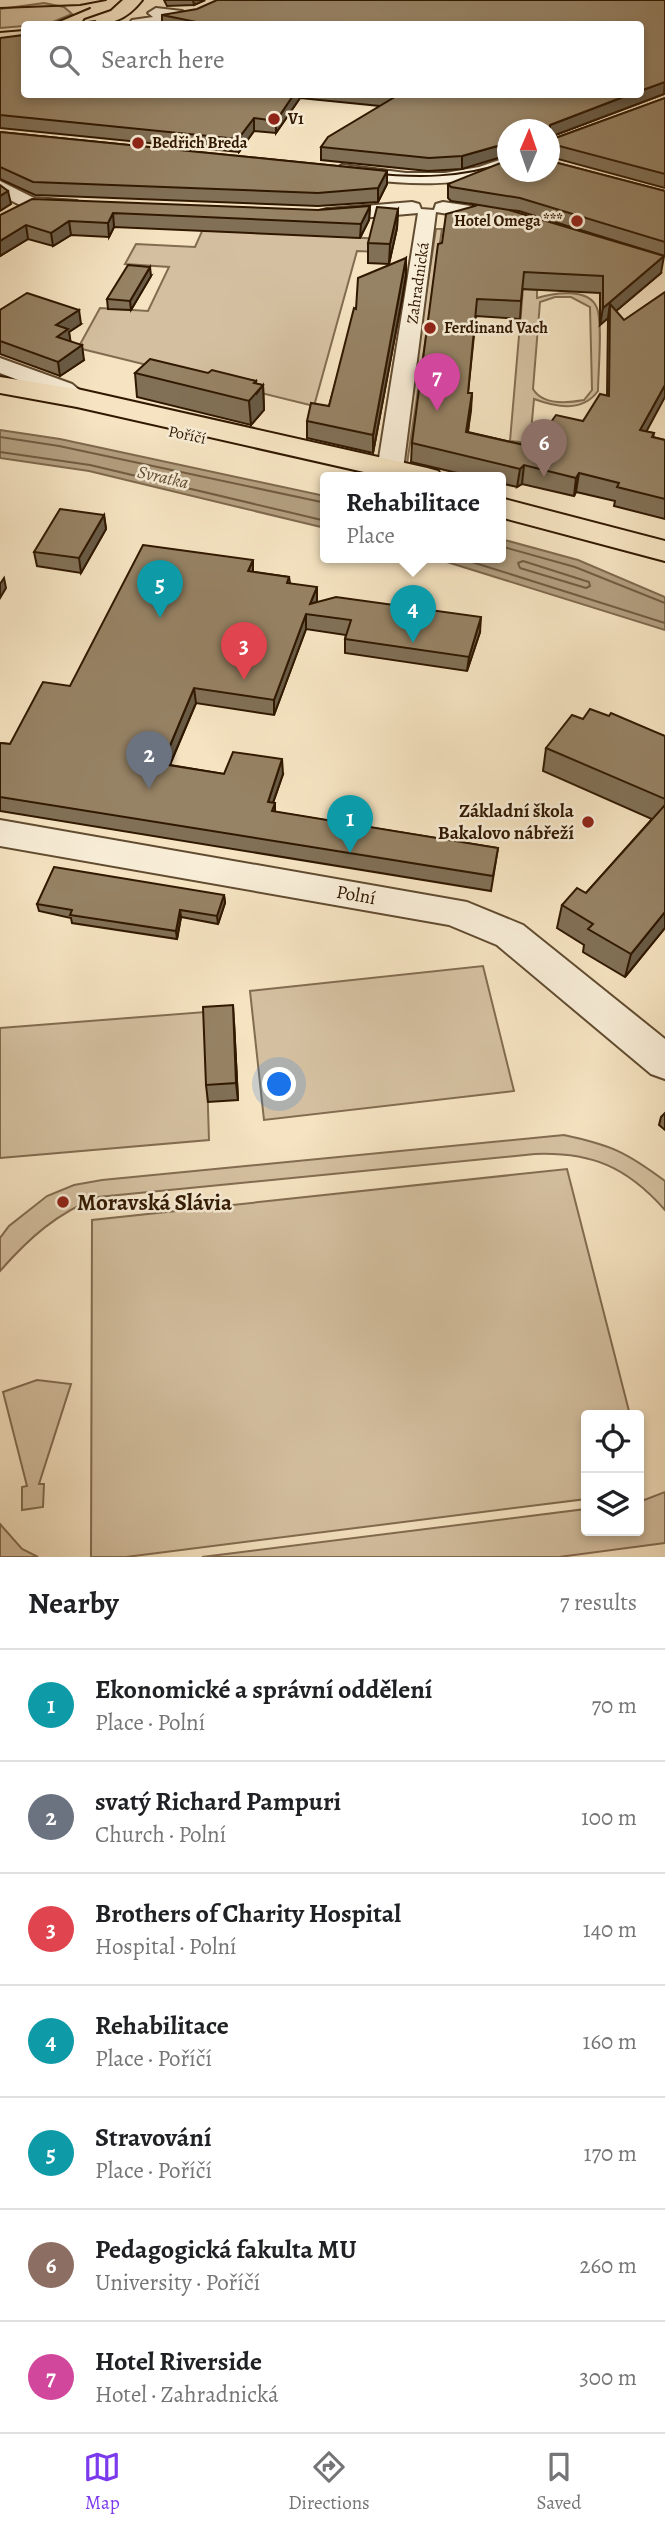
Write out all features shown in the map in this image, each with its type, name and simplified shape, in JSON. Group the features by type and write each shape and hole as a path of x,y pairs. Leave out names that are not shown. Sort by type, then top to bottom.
{"main road":[{"path":"100,21 117,15 133,0"},
{"path":"137,21 154,6"},
{"name":"Poříčí","path":"0,385 77,398 376,472"},
{"name":"Poříčí","path":"0,398 67,409 374,472"},
{"path":"506,496 665,536"},
{"path":"506,509 665,551"}],"street":[{"path":"154,6 189,14 161,21"},
{"path":"305,215 427,202 470,177 497,167"},
{"path":"326,170 427,202 523,222"},
{"path":"0,187 30,204 87,205"},
{"name":"Zahradnická","path":"384,472 427,202"},
{"path":"10,216 30,204"},
{"name":"Poříčí","path":"0,365 62,388 77,398"},
{"name":"Polní","path":"0,833 454,912 510,934 660,1049"}],"shaded area":[{"path":"44,3 64,7 72,14 55,21 21,21 21,26 0,28 0,9"},
{"path":"203,229 382,239 379,252 357,251 314,406 78,348 100,308 148,311 169,267 125,264 136,244 195,247"},
{"path":"436,229 442,229 407,464 400,462"},
{"path":"523,289 537,290 537,298 561,293 586,297 593,301 599,315 598,391 592,398 577,405 560,406 534,399 530,443 510,441","holes":["555,297 571,297 590,307 592,390 584,400 549,401 533,389 540,302"]},
{"path":"483,966 514,1091 264,1120 250,991"},
{"path":"205,1012 209,1140 0,1158 0,1028"},
{"name":"Moravská Slávia","path":"564,1135 618,1151 665,1181 665,1210 637,1183 607,1165 574,1156 535,1154 98,1197 69,1211 44,1228 0,1271 0,1238 9,1226 47,1196 74,1185 102,1180"},
{"path":"567,1169 629,1410 581,1410 581,1500 126,1557 91,1557 92,1220"},
{"path":"37,1380 71,1384 39,1484 44,1484 43,1507 22,1510 22,1487 27,1486 3,1392"},
{"path":"665,1492 665,1543 559,1557 202,1557 581,1510 581,1536 644,1536 644,1500"},
{"path":"0,1524 22,1549 38,1557 0,1557"}],"water":[{"name":"Svratka","path":"0,430 60,439 320,495 320,527 89,471 0,458"},
{"path":"506,540 578,560 665,597 665,630 450,563 506,563"}],"building":[{"path":"217,0 665,0 665,82 644,90 644,21 191,21 162,15 197,9"},
{"path":"21,35 21,98 291,98 276,121 254,118 238,139 0,115 0,38"},
{"path":"393,98 621,98 560,121 560,119 497,119 497,146 462,156 429,158 321,147 328,137"},
{"path":"665,98 665,174 560,146 560,136"},
{"path":"0,132 387,171 378,188 318,193 33,182 0,167"},
{"path":"497,164 497,182 560,182 560,164 665,191 665,242 520,198 451,187 448,184"},
{"path":"0,185 8,191 0,196"},
{"path":"32,199 318,210 370,206 361,224 113,213 108,223 69,221 51,233 26,225 0,241 0,215"},
{"path":"473,204 509,210 664,256 603,308 603,276 524,272 521,301 477,299 468,393 472,393 466,432 533,447 556,415 583,421 600,394 609,396 610,304 624,320 665,292 665,385 640,430 654,433 652,437 665,440 665,499 617,487 619,483 579,473 576,478 524,465 520,469 412,443 438,244 442,243 446,214 475,206"},
{"path":"377,207 398,209 390,244 368,243"},
{"path":"406,258 373,435 307,421 311,403 329,406 354,308 356,309 358,278"},
{"path":"128,265 150,267 130,301 107,299"},
{"path":"27,293 79,310 56,325 68,329 57,337 82,345 58,362 0,341 0,310"},
{"path":"150,359 208,373 212,370 263,385 249,401 135,373"},
{"path":"60,509 104,515 79,558 34,552"},
{"path":"143,545 253,560 248,571 289,577 287,583 317,587 310,604 336,597 481,617 469,657 345,639 351,620 306,614 274,700 194,688 164,760 170,761 168,765 224,774 233,752 282,759 268,802 275,803 272,811 498,848 493,876 0,797 0,743 10,744 43,682 70,686"},
{"path":"590,709 609,716 611,713 665,736 665,799 546,748 572,715 583,719"},
{"path":"665,805 665,912 631,954 588,929 593,924 562,905 577,888 586,893"},
{"path":"54,867 224,895 217,916 180,910 176,931 70,915 72,910 37,904"},
{"path":"233,1005 236,1083 206,1085 203,1007"}],"tram line":[{"path":"0,8 80,5 106,0"},
{"path":"59,21 90,8"},
{"path":"0,32 21,30"},
{"path":"369,173 405,176 456,174 497,165"}],"place":[{"name":"V1","path":"274,119"},
{"name":"Bedřich Breda","path":"138,143"},
{"name":"Hotel Omega ***","path":"577,221"},
{"name":"Ferdinand Vach","path":"430,328"},
{"name":"Hotel Riverside","path":"437,411"},
{"name":"Pedagogická fakulta MU","path":"544,477"},
{"name":"Stravování","path":"160,618"},
{"name":"Rehabilitace","path":"413,643"},
{"name":"Brothers of Charity Hospital","path":"244,680"},
{"name":"svatý Richard Pampuri","path":"149,789"},
{"name":"Základní škola Bakalovo nábřeží","path":"588,822"},
{"name":"Ekonomické a správní oddělení","path":"350,853"},
{"name":"Moravská Slávia","path":"63,1202"}]}
